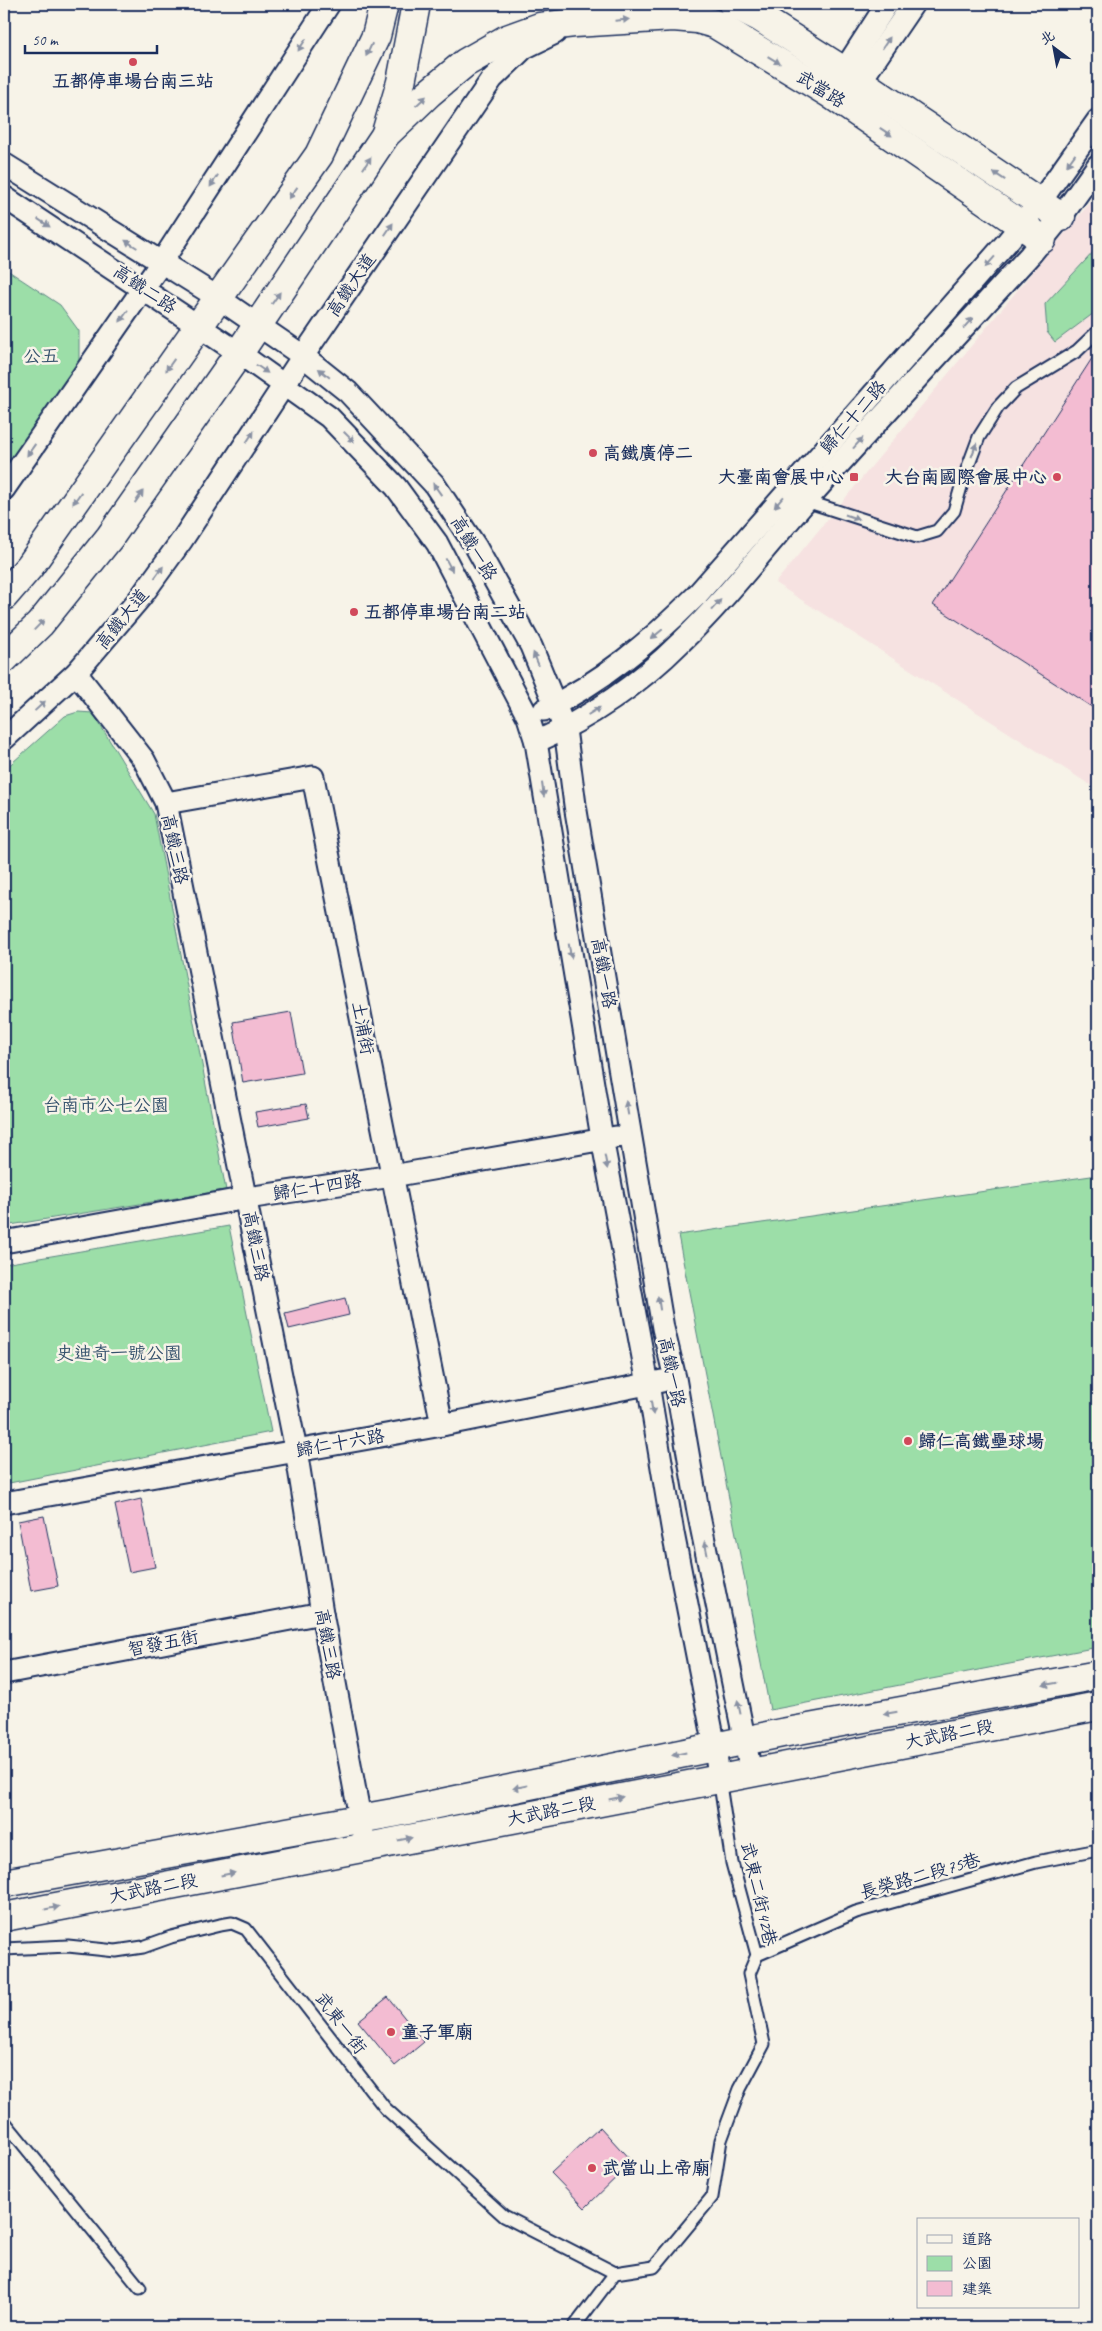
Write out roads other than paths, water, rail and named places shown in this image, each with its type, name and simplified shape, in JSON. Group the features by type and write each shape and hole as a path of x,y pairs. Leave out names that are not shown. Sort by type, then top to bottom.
{"street":[{"path":"4,489 144,289 329,4"},
{"path":"4,596 30,566 217,298 320,156 376,36 384,4"},
{"path":"386,134 401,82 416,4"},
{"name":"武當路","path":"734,4 759,17 845,88 1032,232"},
{"path":"845,88 887,4"},
{"path":"845,88 913,4"},
{"name":"武當路","path":"574,23 673,17 703,20 715,24 845,88 1050,210"},
{"path":"4,659 40,624 94,558 239,353 386,134 464,63 507,38 540,27 574,23"},
{"name":"高鐵大道","path":"4,738 76,673 116,627 163,566 284,384 492,79 524,48 574,23"},
{"name":"歸仁十二路","path":"1050,210 1098,120"},
{"name":"高鐵二路","path":"4,164 217,298"},
{"name":"歸仁十二路","path":"536,742 565,729 620,694 682,642 806,501 1050,210 1098,165"},
{"name":"高鐵二路","path":"4,197 284,384"},
{"name":"歸仁十二路","path":"528,717 598,680 630,657 663,629 696,596 1032,232"},
{"name":"高鐵一路","path":"217,298 303,356 348,392 434,484 476,547 531,646 565,729 575,805 663,1328 675,1378 698,1512 751,1772"},
{"name":"高鐵一路","path":"284,384 328,417 364,452 396,487 437,543 528,717 536,742 602,1138 648,1384 673,1533 715,1747 719,1778"},
{"name":"高鐵三路","path":"76,673 144,760 166,803 247,1198 296,1450 322,1613 366,1847"},
{"name":"土浦街","path":"166,803 313,777 442,1426"},
{"name":"歸仁十四路","path":"4,1242 247,1198 392,1176 602,1138 632,1135"},
{"name":"歸仁十六路","path":"4,1503 296,1450 442,1426 675,1378"},
{"name":"智發五街","path":"4,1673 322,1613"},
{"name":"大武路二段","path":"4,1884 361,1819 715,1747 1098,1675"},
{"name":"大武路二段","path":"4,1917 1098,1706"}],"lane":[{"path":"806,501 917,538 937,531 954,511 979,437 998,407 1016,388 1077,351 1098,331"},
{"name":"武東二街42巷","path":"615,2272 654,2267 712,2197 721,2140 740,2089 764,2044 749,1974 757,1955 732,1863 719,1778"},
{"name":"長榮路二段75巷","path":"757,1955 856,1912 1036,1862 1098,1850"},
{"name":"武東一街","path":"4,1949 68,1946 116,1952 143,1947 172,1937 220,1925 232,1923 246,1929 385,2108 504,2216 615,2272"},
{"path":"4,2121 140,2288"},
{"path":"574,2327 615,2272"}],"place":[{"name":"五都停車場台南三站","path":"133,62"},
{"name":"高鐵廣停二","path":"593,453"},
{"name":"大臺南會展中心","path":"854,477"},
{"name":"大台南國際會展中心","path":"1057,477"},
{"name":"五都停車場台南二站","path":"354,612"},
{"name":"歸仁高鐵壘球場","path":"908,1441"},
{"name":"童子軍廟","path":"391,2032"},
{"name":"武當山上帝廟","path":"592,2168"}],"park label":[{"name":"公五","path":"41,356"},
{"name":"台南市公七公園","path":"106,1105"},
{"name":"史迪奇一號公園","path":"119,1353"}]}
